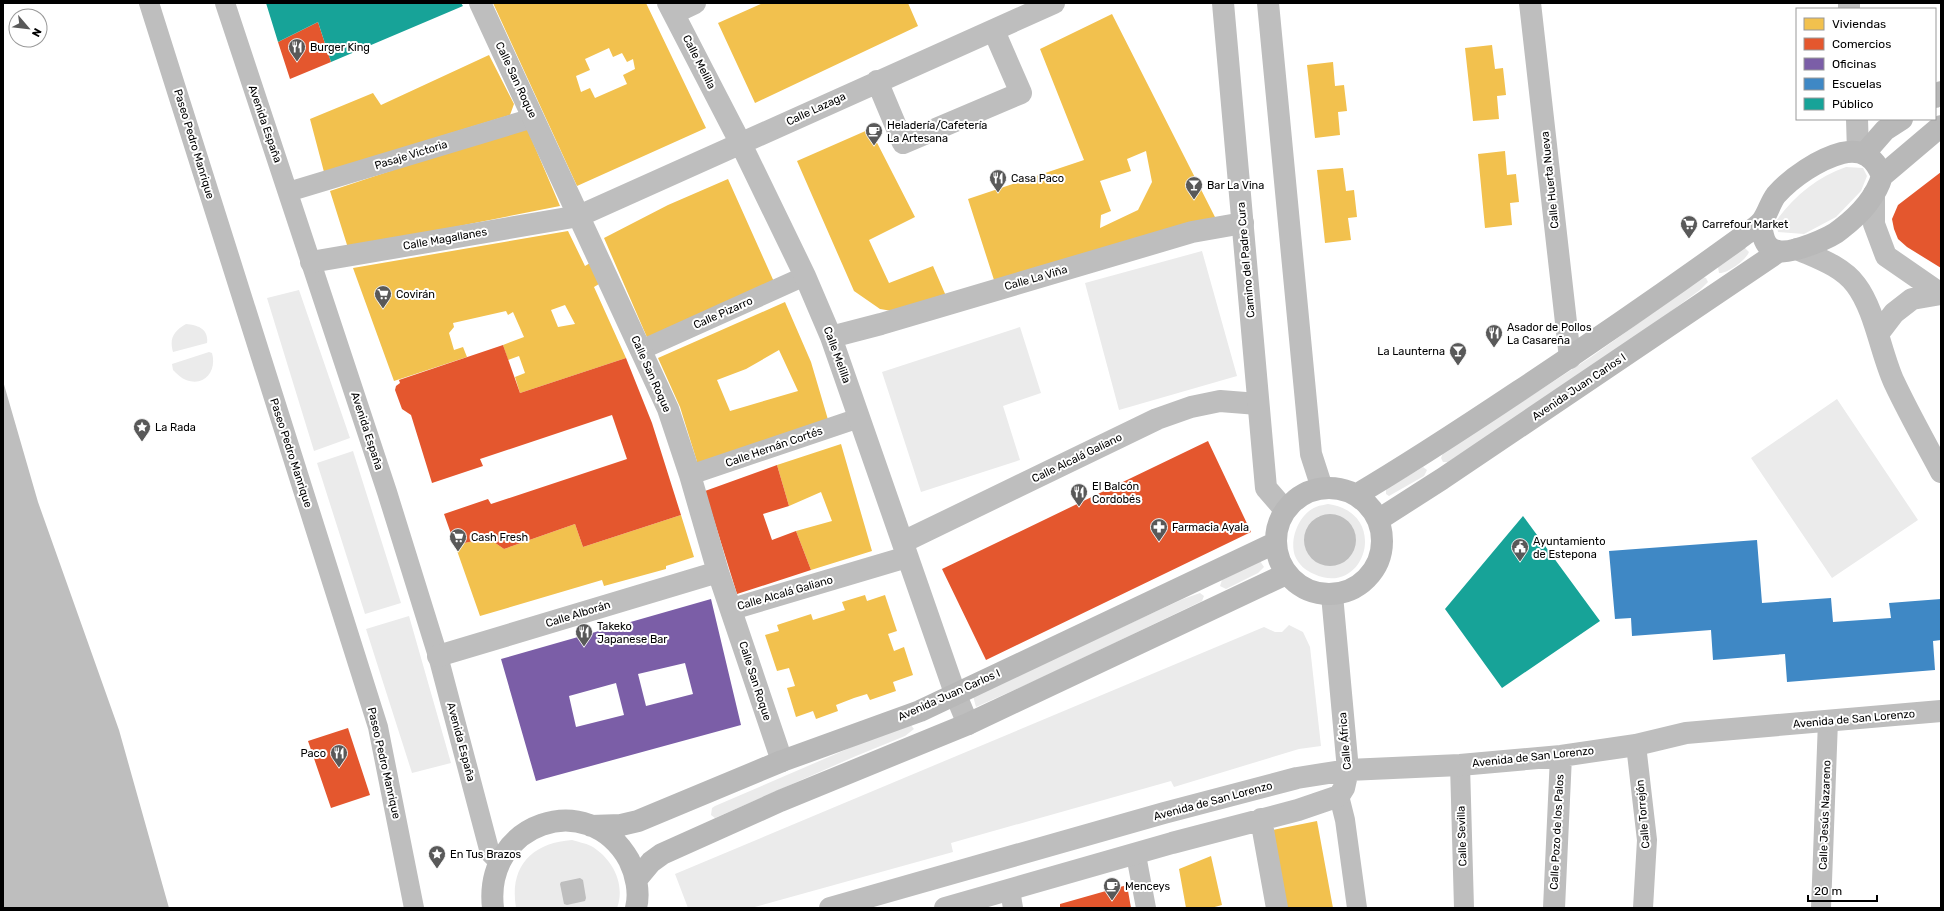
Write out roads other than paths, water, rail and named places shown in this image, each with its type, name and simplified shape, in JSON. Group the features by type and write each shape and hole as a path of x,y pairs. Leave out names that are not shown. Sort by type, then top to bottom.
{"main road":[{"path":"1861,153 1885,130 1900,120"},
{"path":"1878,185 1941,126"},
{"path":"1356,495 1425,454 1570,358 1761,222 1776,196 1798,176 1822,162 1842,153 1861,153 1876,163 1878,185"},
{"name":"Avenida Juan Carlos I","path":"1378,520 1787,250 1819,241 1840,230 1856,216 1878,185"},
{"path":"1761,222 1762,234 1768,246 1787,250"},
{"path":"1322,488 1339,489 1356,495 1369,506 1378,520 1382,536 1381,553 1374,569 1363,582 1348,591 1332,595 1314,593 1299,586 1286,574 1278,560 1275,543 1277,526 1285,510 1295,500 1308,492 1322,488"},
{"name":"Avenida Juan Carlos I","path":"591,826 621,825 638,821 782,761 920,711 955,693 1204,578 1275,543"},
{"path":"636,880 651,862 662,854 780,801 968,724 1286,574"},
{"path":"493,908 492,885 499,862 506,850 515,840 526,832 551,822 564,821 591,826 604,832 616,842 632,866 636,880 636,908"}],"street":[{"name":"Paseo Pedro Manrique","path":"149,3 378,727 414,908"},
{"name":"Avenida España","path":"225,3 387,492 438,656 490,852 499,862"},
{"name":"Calle San Roque","path":"480,3 668,409 690,475 718,572 732,608 782,761"},
{"path":"671,8 695,3"},
{"name":"Calle Lazaga","path":"579,216 741,144 876,81 994,31 1054,3"},
{"name":"Camino del Padre Cura","path":"1223,3 1266,488 1285,510"},
{"path":"1268,3 1311,454 1322,488"},
{"name":"Calle Huerta Nueva","path":"1530,3 1570,358"},
{"name":"Calle Melilla","path":"671,8 741,144 805,276 831,336 955,693 968,724"},
{"path":"876,81 903,143 1020,93 994,31"},
{"name":"Pasaje Victoria","path":"288,192 533,118"},
{"path":"1857,120 1861,153"},
{"path":"1878,185 1874,224 1886,256 1941,294"},
{"name":"Calle Magallanes","path":"311,262 579,216"},
{"name":"Calle La Viña","path":"831,336 881,324 1192,232 1243,223"},
{"path":"1787,250 1822,260 1845,273 1857,286 1878,334 1894,381 1941,472"},
{"name":"Calle Pizarro","path":"642,350 805,276"},
{"path":"1878,334 1894,313 1912,299 1941,294"},
{"name":"Calle Alcalá Galiano","path":"732,608 905,550 1157,419 1191,407 1220,401 1258,404"},
{"name":"Calle Hernán Cortés","path":"690,475 859,418"},
{"name":"Calle Alborán","path":"438,656 718,572"},
{"name":"Calle África","path":"1332,595 1348,770 1344,788 1338,796"},
{"name":"Avenida de San Lorenzo","path":"830,908 1297,778 1348,770 1460,765 1561,756 1636,745 1686,733 1941,710"},
{"name":"Calle Jesús Nazareno","path":"1822,908 1828,721"},
{"name":"Calle Torrejón","path":"1636,745 1647,840 1643,908"},
{"name":"Calle Pozo de los Palos","path":"1554,908 1561,756"},
{"name":"Calle Sevilla","path":"1460,765 1464,908"},
{"path":"945,908 1011,899 1136,854 1338,796 1345,820 1357,908"},
{"path":"1261,819 1277,908"},
{"path":"1129,824 1146,908"},
{"path":"1002,859 1011,899"}],"place":[{"name":"Burger King","path":"297,62"},
{"name":"Heladería/Cafetería La Artesana","path":"874,146"},
{"name":"Casa Paco","path":"998,193"},
{"name":"Bar La Vina","path":"1194,200"},
{"name":"Carrefour Market","path":"1689,239"},
{"name":"Covirán","path":"383,309"},
{"name":"Asador de Pollos La Casareña","path":"1494,348"},
{"name":"La Launterna","path":"1458,366"},
{"name":"La Rada","path":"142,442"},
{"name":"El Balcón Cordobés","path":"1079,507"},
{"name":"Farmacia Ayala","path":"1159,542"},
{"name":"Cash Fresh","path":"458,552"},
{"name":"Ayuntamiento de Estepona","path":"1520,562"},
{"name":"Takeko Japanese Bar","path":"584,647"},
{"name":"Paco","path":"339,768"},
{"name":"En Tus Brazos","path":"437,869"},
{"name":"Menceys","path":"1112,901"}]}
